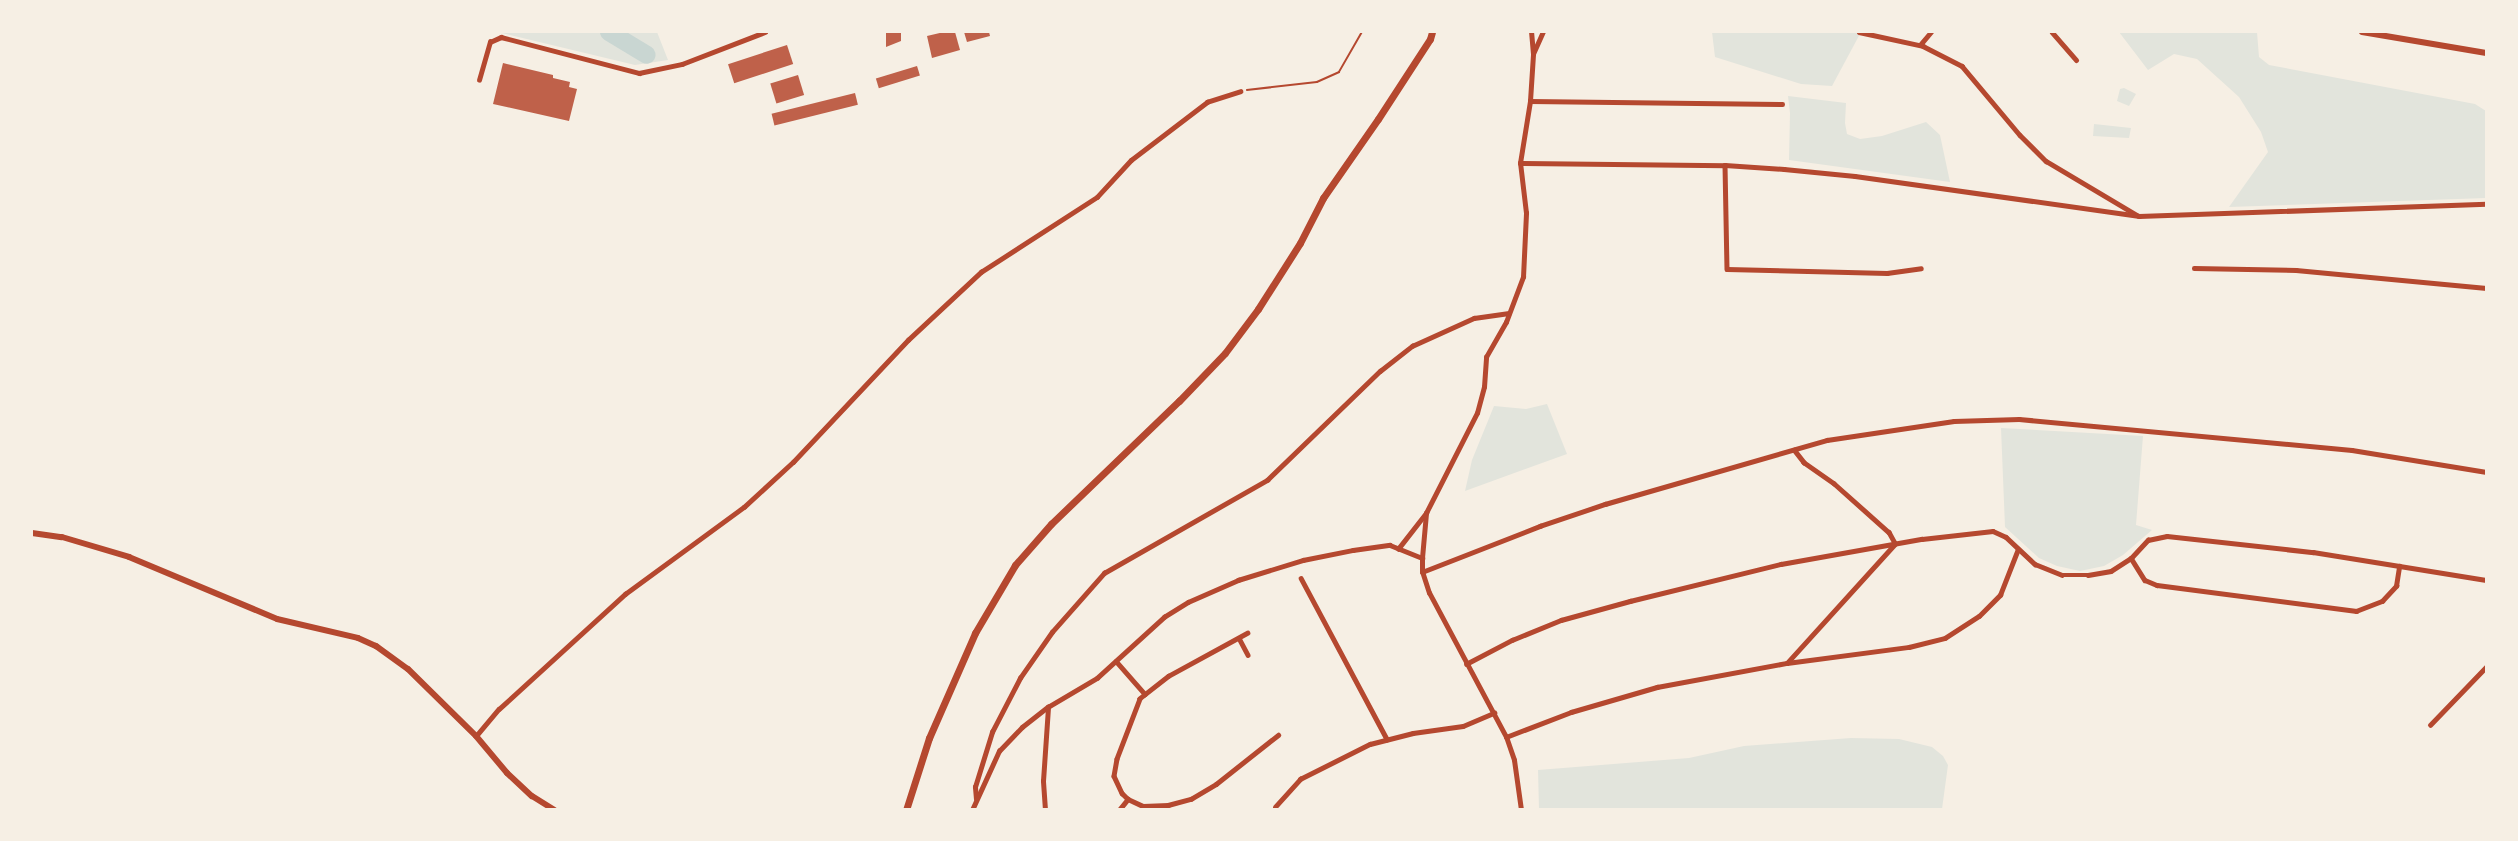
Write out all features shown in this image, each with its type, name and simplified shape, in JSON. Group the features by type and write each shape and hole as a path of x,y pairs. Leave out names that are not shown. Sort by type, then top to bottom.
{"main road":[{"path":"906,810 929,738 975,633 1015,565 1051,524 1179,401 1225,353 1258,309 1300,243 1323,198 1378,119 1430,39 1432,32"}],"street":[{"path":"479,80 490,42 501,37 639,73 682,64 765,32"},
{"path":"1398,549 1426,513 1477,413 1484,387 1486,357 1509,313 1523,277 1526,213 1520,163 1530,101 1533,54 1531,32"},
{"path":"1533,54 1543,32"},
{"path":"1859,32 1920,45 1962,66 2046,162 2139,216"},
{"path":"1920,45 1931,32"},
{"path":"2052,32 2076,60"},
{"path":"2362,32 2487,53"},
{"path":"476,736 499,709 625,594 753,500 794,462 908,340 981,272 1097,197 1131,160 1207,102 1240,91"},
{"path":"1530,101 1782,104"},
{"path":"1520,163 1725,165 1855,176 2139,216 2487,204"},
{"path":"1725,165 1727,269 1887,273 1921,268"},
{"path":"2194,268 2296,270 2487,288"},
{"path":"976,799 975,787 992,732 1020,678 1052,632 1104,573 1267,480 1380,371 1412,346 1474,318 1509,313"},
{"path":"1422,572 1519,533 1605,504 1827,440 1954,421 2019,419 2352,450 2487,472"},
{"path":"1794,450 1804,463 1834,484 1888,533 1895,544"},
{"path":"1426,513 1422,572 1429,592 1506,736 1514,760 1521,810"},
{"path":"1466,664 1512,640 1561,620 1630,600 1781,564 1895,544 1993,531 2006,537 2035,564 2062,575 2088,575 2111,571 2131,558 2148,540 2167,536 2313,552 2487,580"},
{"path":"32,533 62,537 95,546 183,578 277,619 358,638 376,646 408,669 476,736 507,772 532,796 554,810"},
{"path":"1787,663 1895,544"},
{"path":"972,810 999,751 1022,726 1048,707 1097,678 1164,617 1188,602 1238,580 1303,560 1353,550 1389,545 1422,558"},
{"path":"1506,736 1571,712 1657,687 1787,663 1909,647 1945,638 1979,616 2000,595 2018,549"},
{"path":"2131,558 2145,580 2157,585 2356,611 2382,601 2396,586 2399,566"},
{"path":"1302,578 1387,739"},
{"path":"1248,633 1169,676 1140,699 1117,759 1114,776 1122,793 1128,799 1143,806 1168,805 1191,799 1216,784 1278,735"},
{"path":"1239,638 1248,655"},
{"path":"1116,661 1145,694"},
{"path":"2430,725 2487,667"},
{"path":"1045,810 1043,781 1048,707"},
{"path":"1275,807 1300,779 1370,744 1463,726 1494,713"},
{"path":"1119,810 1128,799"}],"path":[{"path":"1240,91 1317,82 1339,72 1362,32"}],"shaded area":[{"path":"498,32 657,32 668,60 635,65"},
{"path":"1712,32 1861,32 1832,86 1801,84 1715,57"},
{"path":"2119,32 2257,32 2259,57 2269,65 2475,104 2486,111 2486,198 2229,207 2268,152 2261,132 2239,97 2197,59 2174,54 2148,70"},
{"path":"2124,88 2136,94 2129,106 2117,101 2120,89"},
{"path":"1788,96 1846,103 1847,134 1860,139 1882,136 1926,122 1940,135 1950,182 1789,160"},
{"path":"2094,124 2131,128 2129,138 2093,136"},
{"path":"1547,404 1567,454 1465,491 1472,460 1494,406 1526,409"},
{"path":"2001,428 2143,436 2136,525 2152,530 2123,555 2104,566 2080,571 2057,566 2039,558 2005,527"},
{"path":"1851,738 1899,739 1932,747 1943,756 1948,765 1942,809 1539,809 1538,770 1689,758 1744,746"}],"building":[{"path":"886,32 901,32 901,41 886,47"},
{"path":"955,32 960,50 932,58 927,36"},
{"path":"964,32 989,32 990,36 967,42"},
{"path":"787,45 793,64 734,83 728,64"},
{"path":"503,63 553,75 553,78 570,82 569,87 577,89 569,121 493,104"},
{"path":"917,66 920,76 879,88 876,79"},
{"path":"798,75 804,95 776,104 770,83"},
{"path":"855,93 858,105 774,125 772,114"}],"waterway":[{"path":"609,32 647,55"}]}
